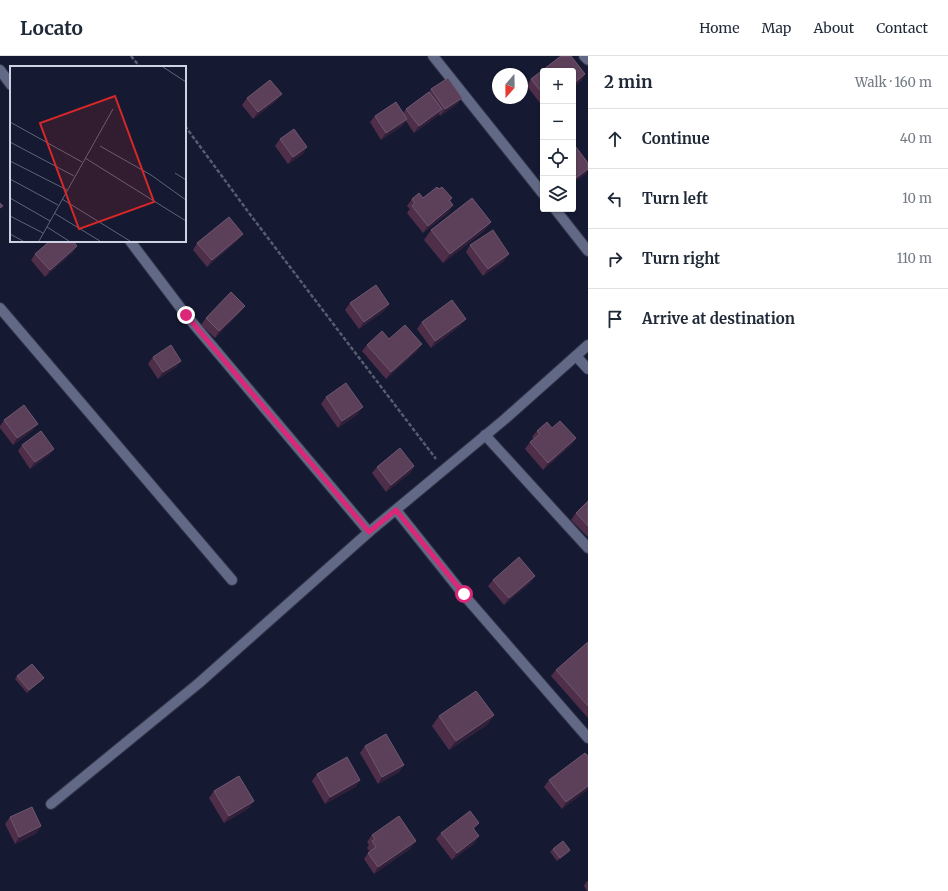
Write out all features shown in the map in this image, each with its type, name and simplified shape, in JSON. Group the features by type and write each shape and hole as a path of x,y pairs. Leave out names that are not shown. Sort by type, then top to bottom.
{"street":[{"path":"433,56 540,190"},
{"path":"584,56 588,60"},
{"path":"0,70 10,84"},
{"path":"557,212 588,251"},
{"path":"131,242 186,315 369,532"},
{"path":"0,308 232,580"},
{"path":"50,804 199,683 369,532 485,435 588,345"},
{"path":"576,356 588,369"},
{"path":"485,435 588,548"},
{"path":"396,510 464,594 588,738"}],"path":[{"path":"131,56 139,66"},
{"path":"186,127 444,470"}],"building":[{"path":"561,56 571,56 585,74 576,82 576,68 545,68"},
{"path":"540,72 540,90 531,79"},
{"path":"448,78 462,98 445,109 431,89"},
{"path":"270,80 282,94 258,112 247,98"},
{"path":"429,92 442,109 419,126 406,109"},
{"path":"396,102 407,119 386,133 375,116"},
{"path":"294,129 307,147 293,157 280,139"},
{"path":"576,147 588,163 588,169 576,178"},
{"path":"437,187 439,189 442,187 452,198 449,200 453,205 428,226 412,206 415,203 412,199 419,193 423,198"},
{"path":"472,198 491,222 450,254 431,230"},
{"path":"229,217 243,234 212,260 197,243"},
{"path":"493,230 509,254 488,269 470,245"},
{"path":"49,242 74,242 77,246 50,270 35,254"},
{"path":"376,285 389,304 364,322 350,303"},
{"path":"231,292 245,306 219,331 206,318"},
{"path":"452,300 466,319 435,341 422,322"},
{"path":"405,325 422,344 391,372 367,345 382,331 389,339"},
{"path":"171,345 181,361 163,372 153,357"},
{"path":"346,383 363,407 342,421 326,397"},
{"path":"24,405 38,424 17,438 4,420"},
{"path":"560,421 576,438 548,463 530,442 540,434 537,431 547,422 552,428"},
{"path":"41,431 54,449 35,462 22,445"},
{"path":"400,448 414,466 391,485 377,467"},
{"path":"588,501 588,526 576,513"},
{"path":"519,557 535,576 509,598 493,580"},
{"path":"588,642 588,706 556,670"},
{"path":"32,664 44,678 29,690 17,676"},
{"path":"476,691 494,715 456,741 439,716"},
{"path":"386,734 404,765 382,777 365,746"},
{"path":"585,753 588,756 588,786 566,802 549,780"},
{"path":"347,757 360,780 330,797 317,774"},
{"path":"239,776 254,801 229,816 214,791"},
{"path":"32,807 41,826 19,837 10,817"},
{"path":"470,811 479,823 473,828 479,836 457,853 441,833"},
{"path":"399,816 416,841 378,867 368,853 376,847 372,841 375,839 372,835"},
{"path":"563,841 570,850 560,858 553,849"}],"route":[{"path":"186,315 369,532 396,510 464,594"}]}
